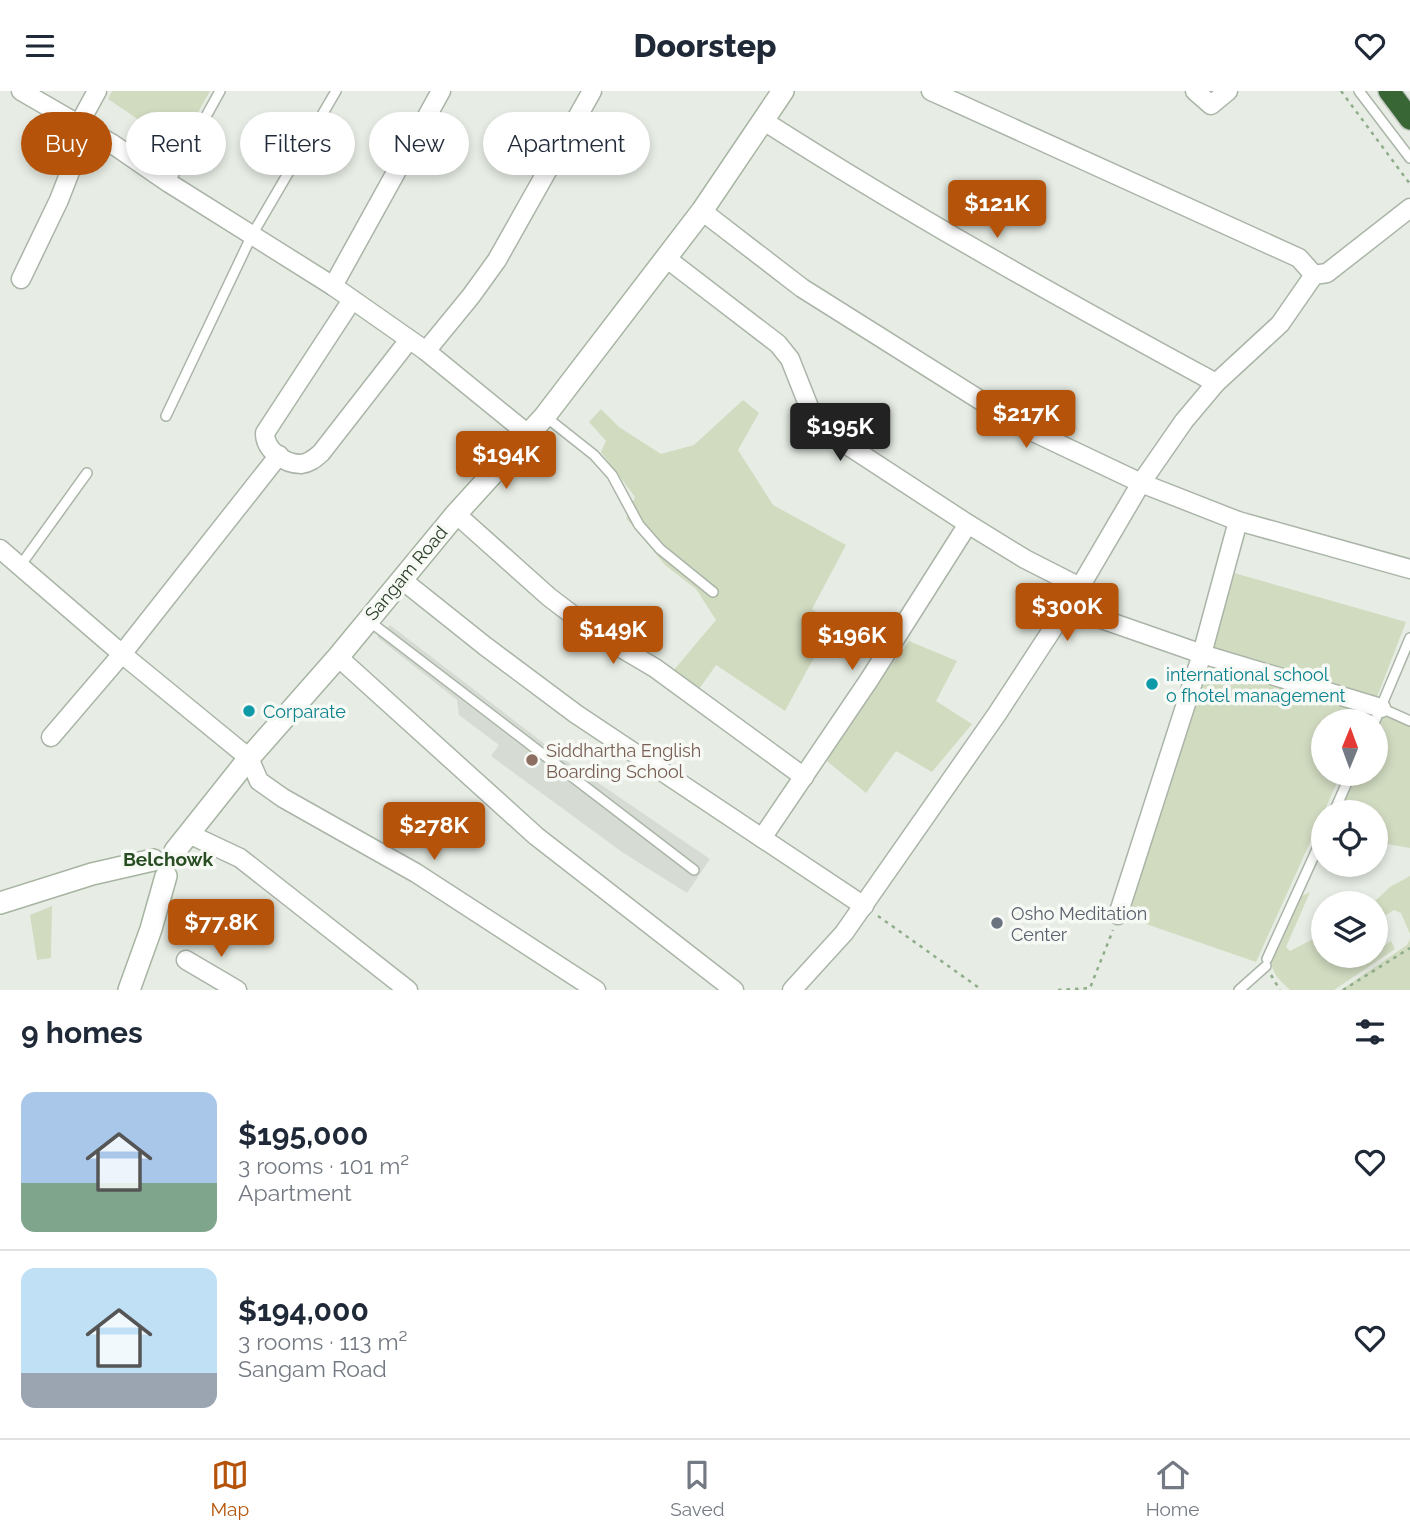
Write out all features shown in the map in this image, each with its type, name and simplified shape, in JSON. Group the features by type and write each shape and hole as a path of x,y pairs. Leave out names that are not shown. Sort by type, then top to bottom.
{"highway":[{"path":"1389,91 1410,119"}],"street":[{"path":"22,91 59,112"},
{"path":"89,112 97,91"},
{"path":"333,286 442,91"},
{"path":"426,351 497,260 592,91"},
{"name":"Sangam Road","path":"159,868 154,855 162,849 176,851 249,758 338,657 456,514 545,416 702,211 783,91"},
{"path":"931,91 1299,258 1314,275"},
{"path":"1195,91 1211,105 1228,91"},
{"path":"764,121 1044,290 1216,383"},
{"path":"112,145 333,286 426,351 529,435"},
{"path":"21,279 59,200 67,175"},
{"path":"792,990 844,933 997,714 1080,587 1141,483 1184,421 1216,383 1280,324 1314,275 1327,273 1410,208"},
{"path":"702,211 802,288 1023,427 1141,483 1238,521 1410,569"},
{"path":"666,258 778,344 790,359 809,407 820,424 844,443 968,524 1025,559 1080,587"},
{"path":"352,300 265,433 265,443 279,456 289,462 301,464 312,461 321,453 409,340"},
{"path":"51,737 122,654 279,456"},
{"path":"456,514 550,597 599,635 665,675 804,777"},
{"path":"1118,915 1202,654 1238,521"},
{"path":"762,838 920,602 968,524"},
{"path":"0,549 249,758 259,781 283,798 416,873 596,990"},
{"path":"401,579 576,714 864,906"},
{"path":"1067,607 1361,709"},
{"path":"338,657 536,836 681,946 734,990"},
{"path":"189,834 240,857 408,990"},
{"path":"0,903 92,874 159,868 151,929 129,990"},
{"path":"186,960 237,990"}],"lane":[{"path":"169,183 219,91"},
{"path":"166,416 252,235 336,91"},
{"path":"1359,91 1410,158"},
{"path":"545,416 594,455 612,475 639,526 660,549 713,591"},
{"path":"20,566 87,473"},
{"path":"367,619 694,870"},
{"path":"1380,709 1410,638"},
{"path":"1388,717 1410,721"},
{"path":"1239,990 1266,963 1311,863"}],"path":[{"path":"1341,91 1410,184"},
{"path":"864,906 982,990"},
{"path":"1058,990 1090,988 1118,915"},
{"path":"1343,990 1410,948"}],"shaded area":[{"name":"Siddhartha English Boarding School","path":"390,625 572,765 710,859 687,893 622,852 491,756 499,745 459,715 457,700 377,637"}],"green space":[{"path":"112,91 210,91 198,112 127,112 108,99"},
{"path":"743,400 759,413 738,450 773,505 846,545 812,609 832,624 785,711 716,665 697,692 673,671 716,620 696,589 665,565 626,518 635,497 601,452 606,441 589,422 601,409 619,427 661,454 694,445"},
{"path":"1234,573 1406,622 1377,697 1211,648"},
{"path":"909,641 957,661 936,701 972,724 932,772 896,751 866,793 823,758"},
{"path":"1206,666 1351,709 1311,709 1311,786 1336,786 1329,800 1311,800 1311,840 1256,962 1123,916"},
{"path":"1388,717 1410,726 1410,848 1388,844 1388,800 1344,800 1351,786 1388,786"},
{"path":"1410,876 1410,934 1401,913 1394,910 1388,914 1388,891 1386,891"},
{"path":"1310,892 1286,947 1290,951 1311,940 1311,968 1367,968 1334,990 1290,990 1274,972 1272,958 1300,897"},
{"path":"52,906 51,958 37,960 30,915"},
{"path":"1410,939 1410,990 1341,990 1373,968 1388,968 1388,958 1407,945"},
{"path":"1391,941 1395,949 1388,954 1388,943"}],"place":[{"name":"international school o fhotel management","path":"1152,684"},
{"name":"Corparate","path":"249,711"},
{"name":"Siddhartha English Boarding School","path":"532,760"},
{"name":"Osho Meditation Center","path":"997,923"}],"district":[{"name":"Belchowk","path":"168,859"}]}
